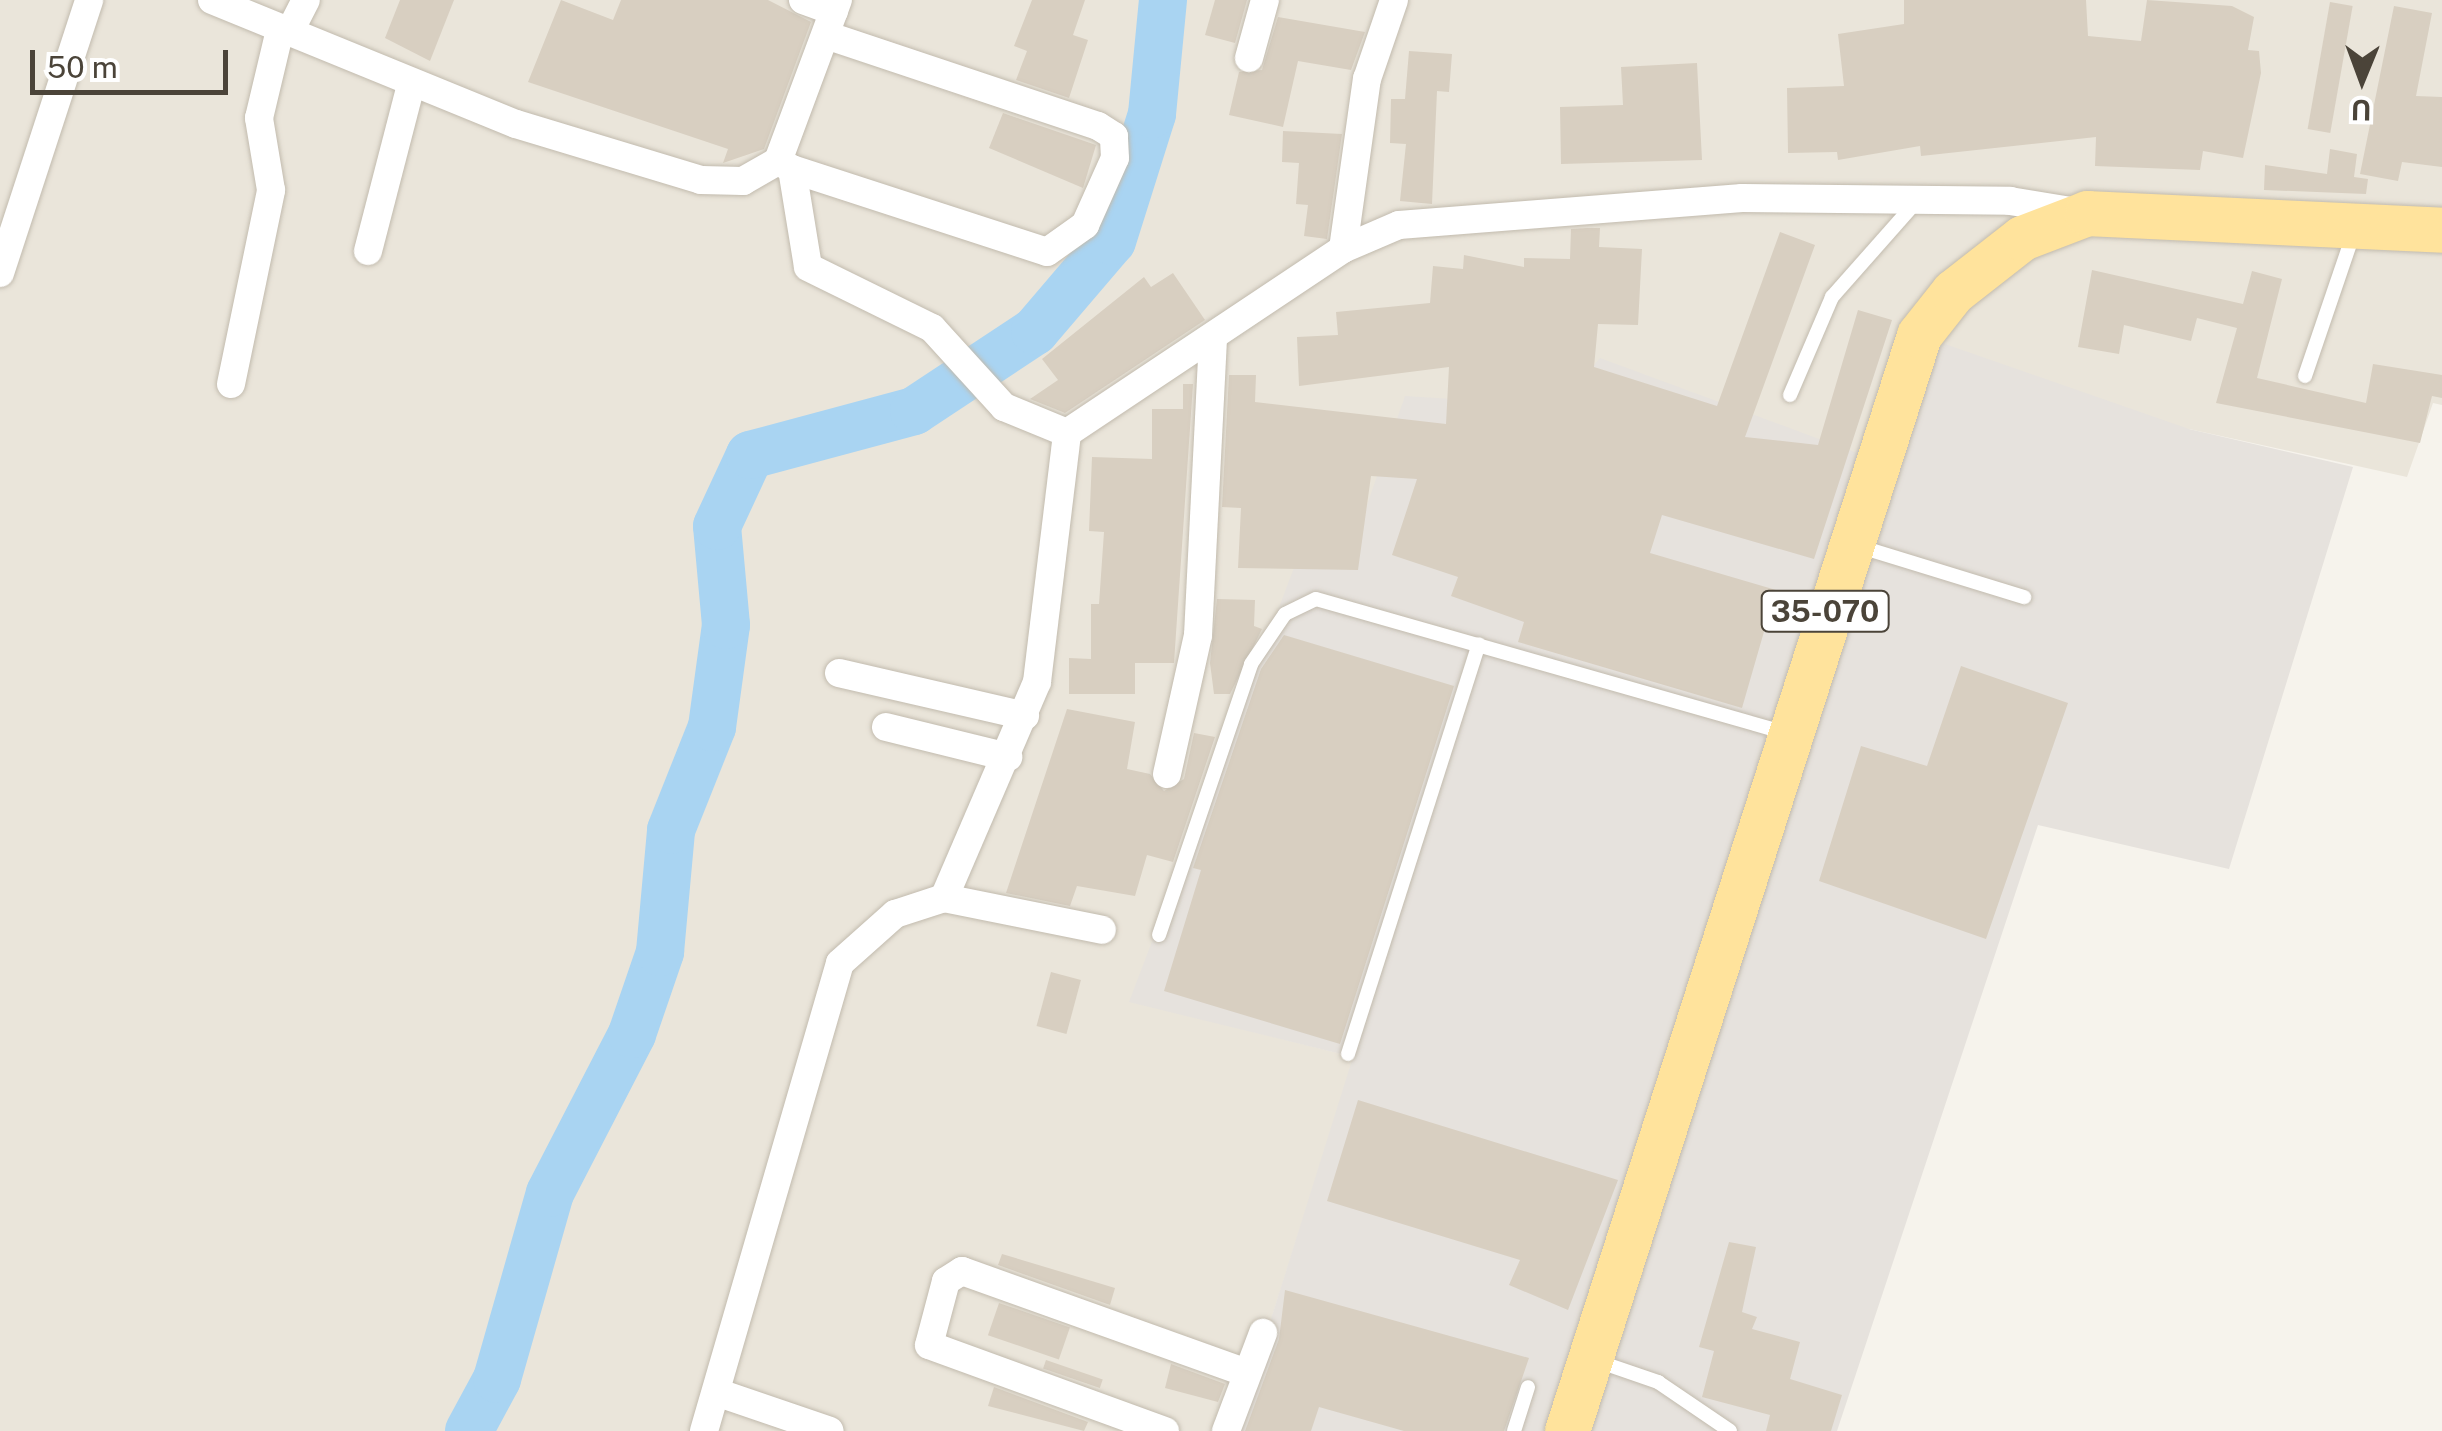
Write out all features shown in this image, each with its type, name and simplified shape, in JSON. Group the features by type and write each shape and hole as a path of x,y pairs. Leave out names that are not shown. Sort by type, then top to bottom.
{"main road":[{"name":"35-070","path":"1568,1431 1785,732 1919,335 1952,292 2022,238 2088,213 2148,210 2355,231 2442,230"}],"street":[{"path":"0,273 88,0"},
{"path":"212,0 411,86 701,180 743,180 785,165 1047,252 1085,225 1115,158 1114,136 803,0"},
{"path":"231,384 271,190 259,118 284,32 306,0"},
{"path":"1250,58 1265,0"},
{"path":"1343,249 1368,75 1394,0"},
{"path":"832,15 785,165 808,267 932,328 1004,407 1067,433"},
{"path":"368,251 411,86"},
{"path":"1067,433 1213,340 1343,249 1399,225 1474,214 1920,198 2088,213"},
{"path":"1167,774 1198,634 1213,340"},
{"path":"944,898 1008,757 1045,642 1067,433"},
{"path":"838,672 1024,716"},
{"path":"886,727 1008,757"},
{"path":"704,1431 840,963 882,922 944,898 1102,930"},
{"path":"1165,1431 929,1346 946,1281 962,1271 1247,1373"},
{"path":"1226,1431 1263,1333"},
{"path":"716,1392 830,1431"}],"lane":[{"path":"1790,395 1832,297 1920,198"},
{"path":"2304,376 2355,231"},
{"path":"1848,544 2024,597"},
{"path":"1160,935 1251,664 1285,614 1316,599 1785,732"},
{"path":"1348,1054 1479,644"},
{"path":"1592,1359 1658,1382 1730,1431"},
{"path":"1514,1431 1528,1387"}],"shaded area":[{"path":"0,0 2442,0 2442,405 2433,403 2407,477 2189,429 1877,460 1560,406 1360,526 1130,1001 1354,1057 1236,1431 0,1431"},
{"path":"1919,335 2189,429 2353,467 2229,869 2038,825 1837,1431 1236,1431 1353,1057 1129,1002 1311,523 1360,525 1405,396 1559,406 1600,358 1876,460"}],"building":[{"path":"400,0 454,0 430,61 385,38"},
{"path":"561,0 613,20 621,0 768,0 811,22 764,149 723,163 728,149 528,82"},
{"path":"1032,0 1085,0 1073,35 1088,40 1069,98 1016,80 1027,51 1014,46"},
{"path":"1215,0 1247,0 1235,43 1205,35"},
{"path":"1904,0 2086,0 2088,36 2141,41 2147,0 2232,6 2254,17 2248,50 2259,51 2261,73 2243,158 2203,151 2200,170 2095,166 2096,137 1921,156 1920,146 1838,160 1837,152 1788,153 1787,88 1844,86 1838,34 1904,24"},
{"path":"2330,2 2353,6 2330,133 2308,129"},
{"path":"2394,6 2432,13 2416,96 2442,97 2442,167 2402,162 2398,181 2360,174"},
{"path":"1278,17 1365,32 1351,70 1298,61 1283,127 1229,115 1239,72 1262,70"},
{"path":"1409,51 1452,54 1449,92 1437,91 1432,204 1400,201 1406,144 1390,143 1391,99 1405,99"},
{"path":"1697,63 1702,160 1561,164 1560,107 1623,105 1621,67"},
{"path":"1003,113 1096,145 1083,188 989,148"},
{"path":"1283,131 1342,134 1327,239 1304,236 1308,205 1296,204 1299,163 1282,162"},
{"path":"2330,149 2357,154 2354,177 2368,179 2366,194 2264,190 2265,165 2327,174"},
{"path":"1600,228 1599,247 1642,249 1638,325 1598,324 1594,367 1717,406 1780,232 1815,245 1745,437 1818,445 1858,310 1892,320 1814,559 1662,515 1650,553 1776,590 1742,708 1518,642 1524,622 1451,596 1458,577 1392,555 1417,479 1371,476 1358,570 1238,568 1241,508 1222,507 1229,375 1256,375 1255,402 1446,424 1449,367 1299,386 1297,337 1338,335 1336,312 1430,303 1433,266 1463,269 1464,255 1524,267 1524,258 1570,259 1571,229"},
{"path":"2092,270 2243,304 2252,271 2282,279 2257,378 2366,403 2373,364 2442,375 2442,398 2432,396 2420,443 2216,403 2237,328 2197,318 2191,341 2124,325 2119,354 2078,347"},
{"path":"1173,273 1205,320 1065,413 1030,399 1058,380 1042,359 1144,277 1151,287"},
{"path":"1183,384 1193,384 1174,663 1135,663 1135,694 1069,694 1069,658 1091,659 1091,604 1099,604 1104,532 1089,531 1092,457 1152,459 1152,409 1183,409"},
{"path":"1217,599 1255,600 1254,626 1262,629 1230,694 1214,694 1210,663"},
{"path":"1284,635 1454,686 1340,1044 1164,991 1201,870 1193,868 1261,669"},
{"path":"1961,666 2068,703 1986,939 1819,881 1861,746 1927,766"},
{"path":"1067,709 1135,722 1127,769 1150,774 1164,791 1184,779 1194,733 1215,737 1173,862 1147,855 1135,896 1077,886 1070,906 1006,893"},
{"path":"1051,972 1081,980 1066,1034 1037,1026"},
{"path":"1358,1100 1618,1180 1568,1310 1509,1285 1520,1260 1327,1201"},
{"path":"1729,1242 1756,1247 1742,1312 1757,1317 1752,1329 1800,1342 1790,1379 1842,1395 1831,1431 1766,1431 1770,1415 1702,1397 1714,1351 1699,1347"},
{"path":"1002,1254 1115,1288 1110,1305 998,1265"},
{"path":"1285,1290 1529,1358 1504,1431 1404,1431 1319,1407 1311,1431 1245,1431 1279,1339"},
{"path":"999,1303 1070,1327 1059,1360 988,1335"},
{"path":"1046,1360 1103,1380 1100,1388 1043,1369"},
{"path":"1171,1364 1225,1384 1218,1402 1165,1388"},
{"path":"994,1387 1088,1422 1084,1431 988,1406"}],"waterway":[{"path":"469,1431 497,1379 550,1193 632,1034 660,952 671,830 712,727 726,625 717,526 750,455 914,411 1035,331 1112,241 1152,114 1163,0"}]}
